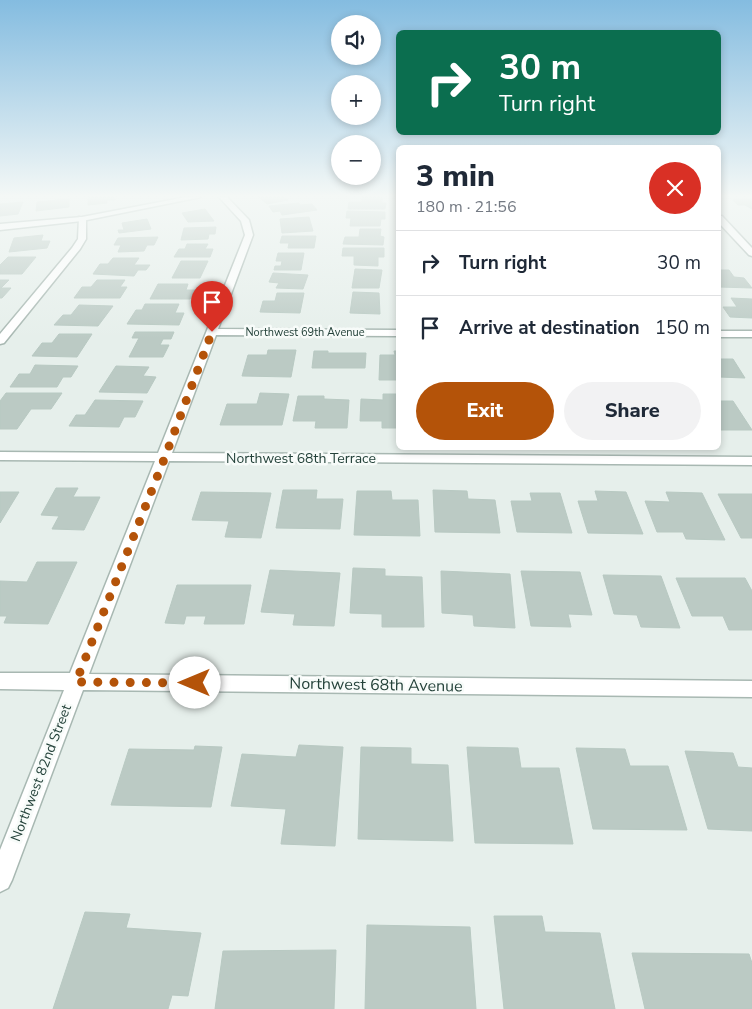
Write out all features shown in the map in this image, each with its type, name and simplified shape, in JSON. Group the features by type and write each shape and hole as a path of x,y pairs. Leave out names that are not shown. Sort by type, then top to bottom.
{"street":[{"path":"0,341 79,244"},
{"name":"Northwest 82nd Street","path":"0,880 165,457 246,244"},
{"name":"Northwest 69th Avenue","path":"212,332 396,332"},
{"path":"721,334 752,334"},
{"name":"Northwest 68th Terrace","path":"0,456 752,461"},
{"name":"Northwest 68th Avenue","path":"0,681 752,689"}],"building":[{"path":"12,244 49,244 47,248 9,252"},
{"path":"154,244 147,245 144,251 118,252 121,245 114,245"},
{"path":"187,244 208,244 205,249 213,249 210,257 174,257 179,249 185,249"},
{"path":"289,244 315,244 314,248 288,248"},
{"path":"346,244 383,244 383,245"},
{"path":"343,248 384,248 384,257 378,257 378,266 354,265 354,256 342,256"},
{"path":"278,253 304,253 301,270 274,270 275,266 281,266 282,261 276,261"},
{"path":"8,257 36,257 22,274 0,274 0,265"},
{"path":"113,258 139,258 134,265 150,265 146,270 138,270 134,276 93,274 100,264 108,264"},
{"path":"181,261 208,261 200,278 172,278"},
{"path":"355,269 382,270 379,288 352,288"},
{"path":"721,270 729,270 734,277 744,278 752,288 721,287"},
{"path":"273,273 308,275 303,289 276,288 279,283 269,282"},
{"path":"0,280 9,280 1,288 11,288 2,298 0,298"},
{"path":"97,280 125,280 120,287 127,287 120,298 74,298 82,287 91,287"},
{"path":"158,284 188,284 186,290 195,290 190,299 150,299"},
{"path":"353,292 379,293 380,314 350,313"},
{"path":"277,293 304,293 300,313 260,312 263,301 275,301"},
{"path":"731,298 752,299 752,318 730,317 723,307 737,307"},
{"path":"145,304 179,304 175,313 184,313 179,325 127,324 136,310 142,310"},
{"path":"79,305 113,306 98,326 54,325 63,315 71,315"},
{"path":"135,332 174,332 171,339 163,339 160,345 169,345 163,357 129,357 139,338 132,338"},
{"path":"59,334 92,334 77,357 32,356 42,343 52,343"},
{"path":"268,350 296,350 291,377 242,376 248,355 267,355"},
{"path":"314,351 366,353 365,368 312,368"},
{"path":"394,351 396,351 396,380 379,380 380,355 395,355"},
{"path":"721,359 733,359 745,378 721,377"},
{"path":"35,365 78,366 71,377 63,377 57,387 10,387 19,374 30,374"},
{"path":"116,366 149,367 143,376 156,377 147,393 99,392"},
{"path":"6,393 62,393 51,409 31,409 17,429 0,429 0,401"},
{"path":"260,393 289,394 282,425 220,425 227,404 257,404"},
{"path":"383,394 396,394 396,428 382,428 382,421 360,421 361,399 383,400"},
{"path":"298,396 324,396 324,399 349,400 347,428 315,428 316,421 293,421"},
{"path":"95,400 143,401 135,417 124,417 119,427 69,426 76,415 85,415"},
{"path":"721,401 733,401 752,430 721,430"},
{"path":"56,488 78,488 73,497 100,497 84,530 52,529 59,516 41,515"},
{"path":"283,490 317,490 316,499 343,499 340,529 276,528"},
{"path":"433,490 467,491 468,499 495,500 500,533 435,532"},
{"path":"357,491 391,491 392,500 418,500 420,536 354,535"},
{"path":"595,491 626,492 643,534 588,533 578,501 598,501"},
{"path":"0,492 19,492 0,523"},
{"path":"201,492 271,493 261,538 225,537 229,521 192,520"},
{"path":"666,492 702,493 725,540 686,539 683,532 657,532 645,501 670,502"},
{"path":"530,493 560,493 572,533 517,532 511,501 532,501"},
{"path":"718,494 752,494 752,538 741,538"},
{"path":"37,562 77,562 48,624 4,623 7,616 0,616 0,581 27,582"},
{"path":"353,568 385,569 385,576 422,577 424,627 382,627 382,614 350,613"},
{"path":"270,570 340,573 334,626 293,625 295,614 261,612"},
{"path":"441,571 510,574 515,628 474,626 473,615 442,613"},
{"path":"521,571 580,572 592,615 568,614 571,627 531,626"},
{"path":"603,575 661,576 680,628 641,627 637,615 614,614"},
{"path":"676,578 745,578 752,591 752,630 729,630 723,616 692,616"},
{"path":"177,585 251,585 244,624 204,624 206,616 186,616 184,624 165,623"},
{"path":"299,745 343,747 335,846 281,844 286,809 231,806 242,754 296,757"},
{"path":"195,746 222,747 211,807 111,805 129,749 194,750"},
{"path":"361,747 411,748 411,764 448,765 453,841 358,839"},
{"path":"467,747 518,748 521,768 559,768 573,844 475,843"},
{"path":"576,748 625,749 630,766 668,766 687,830 593,829"},
{"path":"685,751 733,753 738,767 752,768 752,831 708,829"},
{"path":"85,912 130,914 126,928 201,933 188,996 172,995 168,1009 53,1009"},
{"path":"494,916 542,916 545,932 600,933 615,1009 504,1009"},
{"path":"367,925 470,927 476,1009 365,1009"},
{"path":"336,950 334,1009 215,1009 223,951"},
{"path":"632,953 749,954 752,963 752,1009 645,1009"}],"route":[{"path":"195,683 76,682 212,332"}]}
